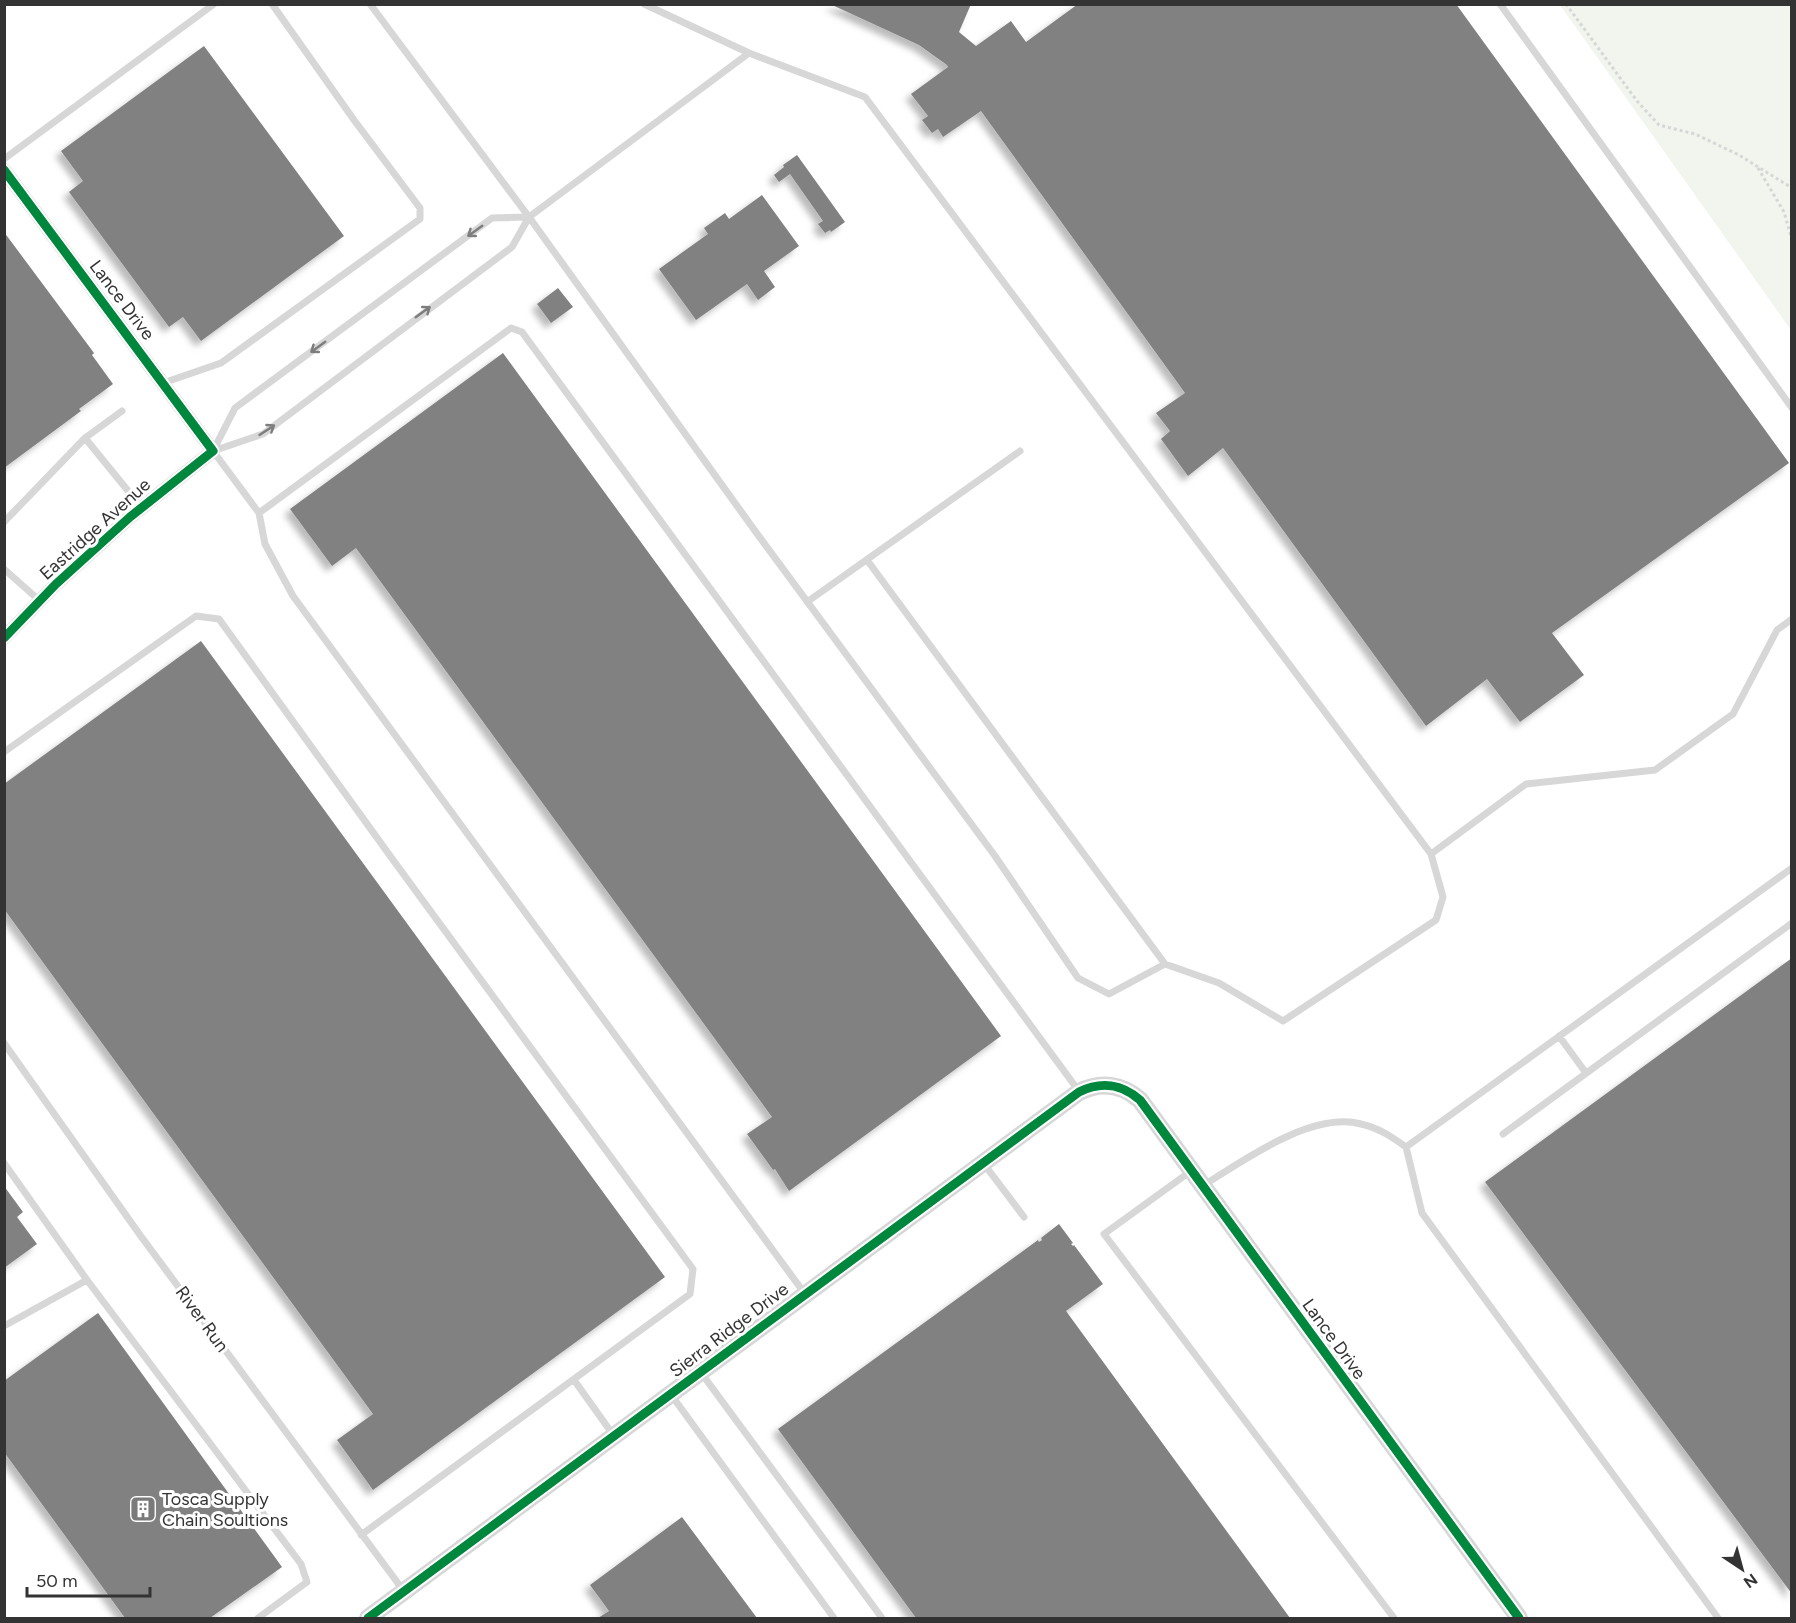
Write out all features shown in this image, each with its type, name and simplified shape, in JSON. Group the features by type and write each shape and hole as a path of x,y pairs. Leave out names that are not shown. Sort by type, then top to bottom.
{"street":[{"name":"Lance Drive","path":"4,170 213,451"},
{"name":"Eastridge Avenue","path":"4,638 64,577 142,508 213,451"},
{"name":"Sierra Ridge Drive","path":"368,1618 1079,1092 1101,1085 1117,1086"},
{"name":"Lance Drive","path":"1117,1086 1130,1091 1140,1101 1519,1618"}],"lane":[{"path":"4,159 214,4"},
{"path":"162,383 221,363 420,219 420,208 272,4"},
{"path":"370,4 529,217 807,602 995,856 1078,978 1109,994 1166,964"},
{"path":"644,4 749,53 865,98 1431,854 1443,897 1436,920 1283,1021 1219,983 1166,964 867,560"},
{"path":"1500,4 1791,408"},
{"path":"529,217 749,53"},
{"name":"Eastridge Avenue","path":"213,451 263,434 512,247 529,217"},
{"name":"Eastridge Avenue","path":"213,451 235,408 492,218 529,217"},
{"path":"259,513 511,328 522,332 1079,1092"},
{"path":"4,522 85,438 122,411"},
{"path":"85,438 142,508"},
{"path":"213,451 259,513 265,544 293,596 805,1293"},
{"path":"807,602 1020,451"},
{"path":"4,569 40,601"},
{"path":"4,752 196,616 219,619 693,1269 690,1294 361,1535"},
{"path":"1431,854 1526,784 1654,770 1733,714 1777,630 1791,619"},
{"path":"1407,1147 1791,867"},
{"path":"1503,1134 1791,923"},
{"path":"1559,1036 1586,1073"},
{"name":"River Run","path":"4,1043 140,1235 404,1592"},
{"path":"1202,1186 1263,1148 1301,1131 1333,1122 1359,1123 1384,1131 1407,1147 1422,1213 1718,1618"},
{"path":"983,1163 1024,1217"},
{"path":"4,1164 87,1280 302,1564 308,1582 258,1618"},
{"path":"1191,1171 1104,1234 1394,1618"},
{"path":"4,1326 87,1280"},
{"path":"700,1372 882,1618"},
{"path":"574,1380 614,1436"},
{"path":"671,1394 834,1618"}],"path":[{"path":"1566,4 1637,101 1659,125 1695,135 1739,155 1791,189"},
{"path":"1757,168 1784,212 1791,240"}],"shaded area":[{"path":"1560,5 1791,5 1791,330"}],"building":[{"path":"830,4 971,4 959,32 976,46 1011,21 1026,42 1078,4 1456,4 1789,463 1552,633 1584,675 1520,722 1487,679 1426,726 1223,448 1188,476 1161,439 1170,431 1156,413 1185,393 981,111 943,137 938,129 932,133 922,120 928,116 911,94 948,67 947,65 919,45"},
{"path":"204,46 344,236 201,341 183,317 169,327 69,192 83,181 61,151"},
{"path":"797,155 845,222 831,232 830,230 825,233 818,224 823,221 790,174 779,182 774,175"},
{"path":"762,195 799,246 764,271 775,287 758,300 747,284 696,320 659,269 708,234 704,228 725,213 729,219"},
{"path":"4,232 94,353 92,355 113,384 79,409 81,411 4,468"},
{"path":"558,288 573,307 551,323 537,304"},
{"path":"503,353 1001,1036 789,1191 747,1134 772,1117 356,548 332,566 290,509"},
{"path":"201,641 665,1277 373,1490 337,1440 373,1414 4,909 4,784"},
{"path":"1792,958 1792,1594 1485,1182"},
{"path":"4,1186 23,1212 17,1217 37,1244 4,1268"},
{"path":"1059,1224 1073,1243 1071,1244 1103,1284 1066,1311 1290,1618 916,1618 778,1429 1038,1240 1039,1242 1042,1240 1041,1238"},
{"name":"Tosca Supply Chain Soultions","path":"98,1313 282,1567 210,1618 125,1618 4,1452 4,1381"},
{"path":"682,1517 757,1618 598,1618 609,1611 590,1585"}],"cycle path":[{"path":"4,170 213,451 130,517 56,584 4,638"},
{"path":"368,1618 1079,1092 1103,1085 1126,1090 1140,1100 1519,1618"}],"place":[{"name":"Tosca Supply Chain Soultions","path":"143,1509"}]}
